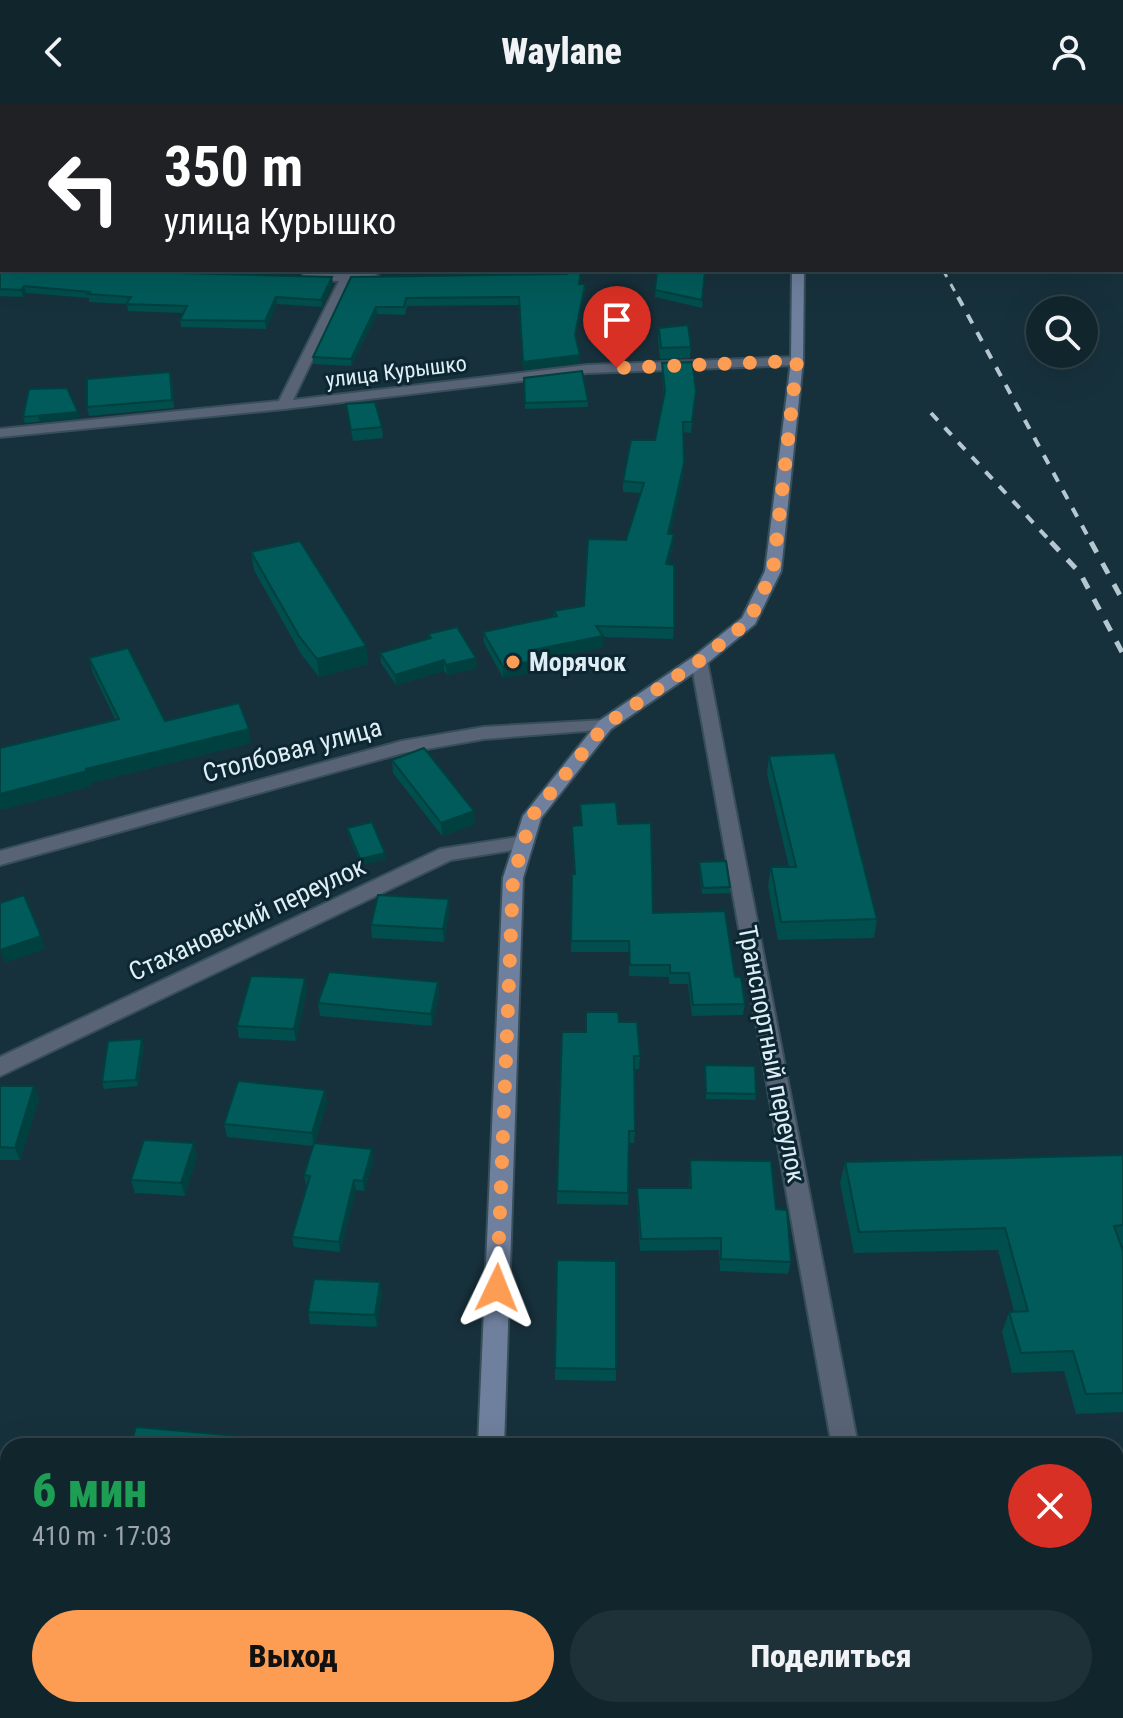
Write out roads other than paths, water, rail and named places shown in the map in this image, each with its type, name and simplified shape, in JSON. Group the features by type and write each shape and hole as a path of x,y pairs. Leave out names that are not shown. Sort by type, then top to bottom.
{"main road":[{"path":"491,1438 513,878 532,816 605,725 699,661 749,621 773,571 797,361 798,272"}],"street":[{"path":"488,275 567,274"},
{"path":"300,277 393,277"},
{"path":"284,405 346,278"},
{"name":"улица Курышко","path":"0,433 284,405 587,369 797,361"},
{"name":"Транспортный переулок","path":"699,661 844,1438"},
{"name":"Столбовая улица","path":"0,858 402,747 484,733 605,725"},
{"name":"Стахановский переулок","path":"0,1067 447,854 524,842"}],"railway":[{"path":"944,272 959,299"},
{"path":"958,297 1092,544"},
{"path":"931,413 1053,544"},
{"path":"1051,542 1080,573 1123,654"},
{"path":"1091,542 1123,601"}],"place":[{"name":"Морячок","path":"513,662"}]}
